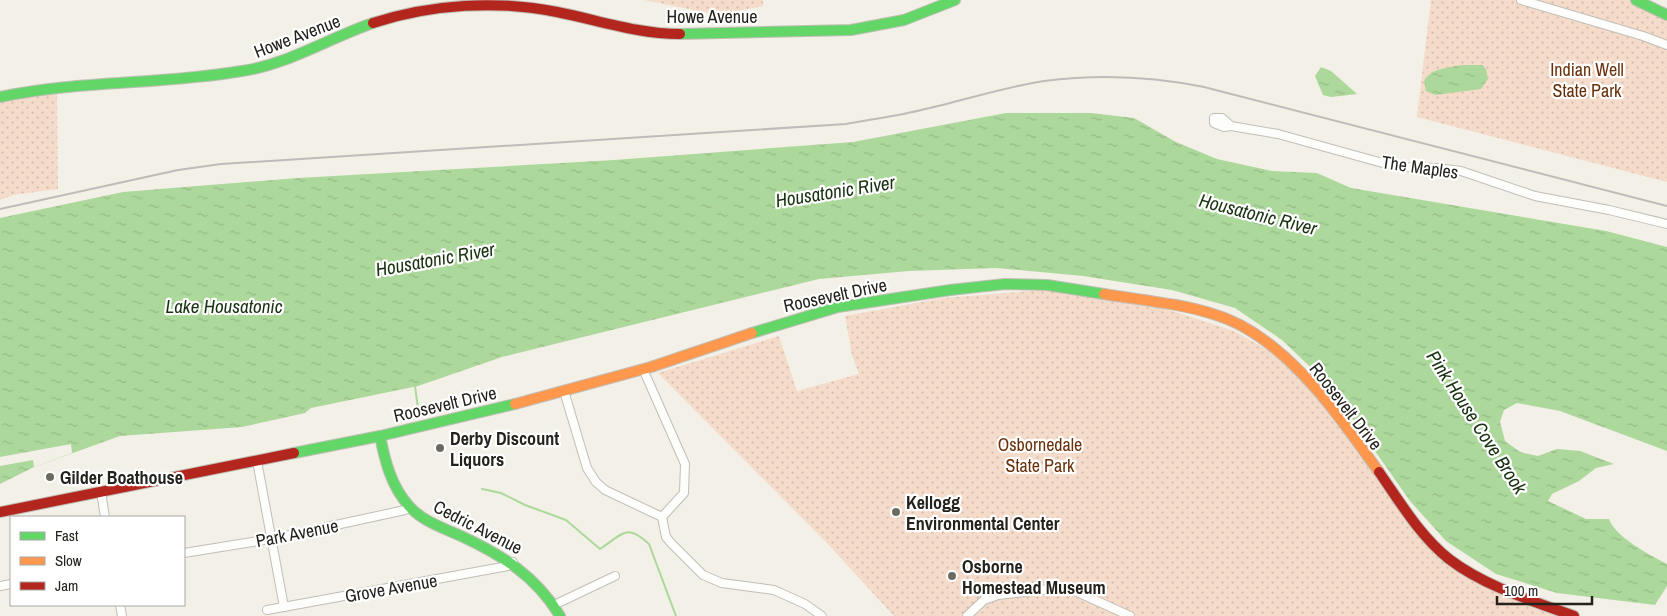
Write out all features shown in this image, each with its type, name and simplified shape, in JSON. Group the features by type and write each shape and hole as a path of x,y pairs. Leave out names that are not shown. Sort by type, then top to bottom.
{"main road":[{"name":"Howe Avenue","path":"0,97 52,86 217,74 262,68 277,64 380,21 408,14 458,8 516,6 649,33 716,33 850,30 889,26 922,16 955,0"},
{"path":"1636,0 1667,15"},
{"name":"Roosevelt Drive","path":"0,512 380,436 564,391 643,369 797,318 838,307 950,290 1005,284 1047,285 1185,307 1207,312 1243,327 1271,346 1303,374 1329,403 1422,534 1449,560 1507,592 1574,616"},
{"name":"Cedric Avenue","path":"380,436 386,463 395,485 409,507 434,524 514,562 536,581 560,616"}],"street":[{"path":"1521,0 1643,36 1667,46"},
{"name":"The Maples","path":"1231,126 1278,134 1397,167 1436,168 1461,172 1535,196 1609,210 1667,224"},
{"path":"643,369 685,464 684,493 662,517"},
{"path":"564,391 587,468 596,482 605,490 662,517"},
{"path":"257,461 284,607"},
{"path":"101,492 105,516"},
{"name":"Park Avenue","path":"185,553 362,520 405,510 409,507"},
{"path":"662,517 666,537 670,543 703,575 722,583 774,590 805,604 822,616"},
{"name":"Grove Avenue","path":"266,610 480,572 508,566 514,562"},
{"path":"554,605 615,576"},
{"path":"967,616 984,600 998,595 1050,589 1074,591 1130,616"}],"green space":[{"path":"644,0 763,0 763,6 719,15"},
{"name":"Indian Well State Park","path":"1431,0 1639,0 1667,13 1667,182 1417,117"},
{"path":"57,90 58,189 13,195 0,200 0,102"},
{"name":"Osbornedale State Park","path":"1045,290 1157,306 1234,331 1278,356 1306,381 1442,557 1461,573 1556,616 894,616 825,541 658,373 779,336 797,391 859,374 852,355 845,316 943,298"}],"water":[{"path":"1464,65 1482,65 1486,69 1488,79 1481,89 1435,95 1426,91 1424,81 1431,73 1441,69"},
{"path":"1321,67 1331,71 1357,94 1331,97 1323,95 1315,76"},
{"name":"Lake Housatonic","path":"1006,113 1091,113 1134,118 1176,142 1217,159 1272,171 1317,173 1351,188 1606,231 1667,247 1667,451 1560,411 1517,403 1504,410 1500,422 1505,441 1520,452 1538,456 1557,449 1580,451 1614,464 1596,468 1579,481 1552,494 1548,501 1586,519 1609,519 1618,532 1626,539 1667,564 1667,586 1655,605 1557,593 1496,574 1446,541 1410,501 1328,384 1282,340 1235,308 1172,290 1083,276 996,268 909,271 819,279 502,357 418,386 311,408 305,413 242,427 120,436 34,467 0,484 0,218 123,192 298,178 614,160 853,142"}],"pier":[{"path":"71,444 72,453 34,467 33,460 0,466 0,457"}],"waterway":[{"path":"415,386 419,416"},
{"path":"482,489 501,493 525,505 566,520 600,549 624,533 629,532 641,537 649,544 676,616"}],"railway":[{"path":"0,209 178,170 221,164 846,124 895,116 999,90 1044,81 1084,77 1144,78 1204,87 1667,206"}],"traffic: fast":[{"path":"680,34 851,30 904,20 955,0"},
{"path":"1636,0 1667,15"},
{"path":"0,97 60,88 181,79 259,68 293,57 373,23"},
{"path":"752,333 838,307 950,290 1005,284 1047,285 1104,294"},
{"path":"294,453 380,436 515,404"},
{"path":"380,436 393,482 409,506 433,524 490,551 517,568 540,589 560,616"}],"traffic: slow":[{"path":"1104,294 1200,310 1239,324 1264,340 1308,379 1346,426 1379,472"},
{"path":"515,404 651,367 752,333"}],"traffic: jam":[{"path":"373,23 441,8 488,5 535,8 649,32 680,34"},
{"path":"0,512 294,453"},
{"path":"1379,472 1420,529 1449,559 1493,585 1574,616"}],"place":[{"name":"Derby Discount Liquors","path":"440,448"},
{"name":"Gilder Boathouse","path":"50,477"},
{"name":"Kellogg Environmental Center","path":"896,512"},
{"name":"Osborne Homestead Museum","path":"952,576"}],"water label":[{"name":"Housatonic River","path":"835,191"},
{"name":"Housatonic River","path":"1258,214"},
{"name":"Housatonic River","path":"435,259"},
{"name":"Pink House Cove Brook","path":"1477,422"}]}
